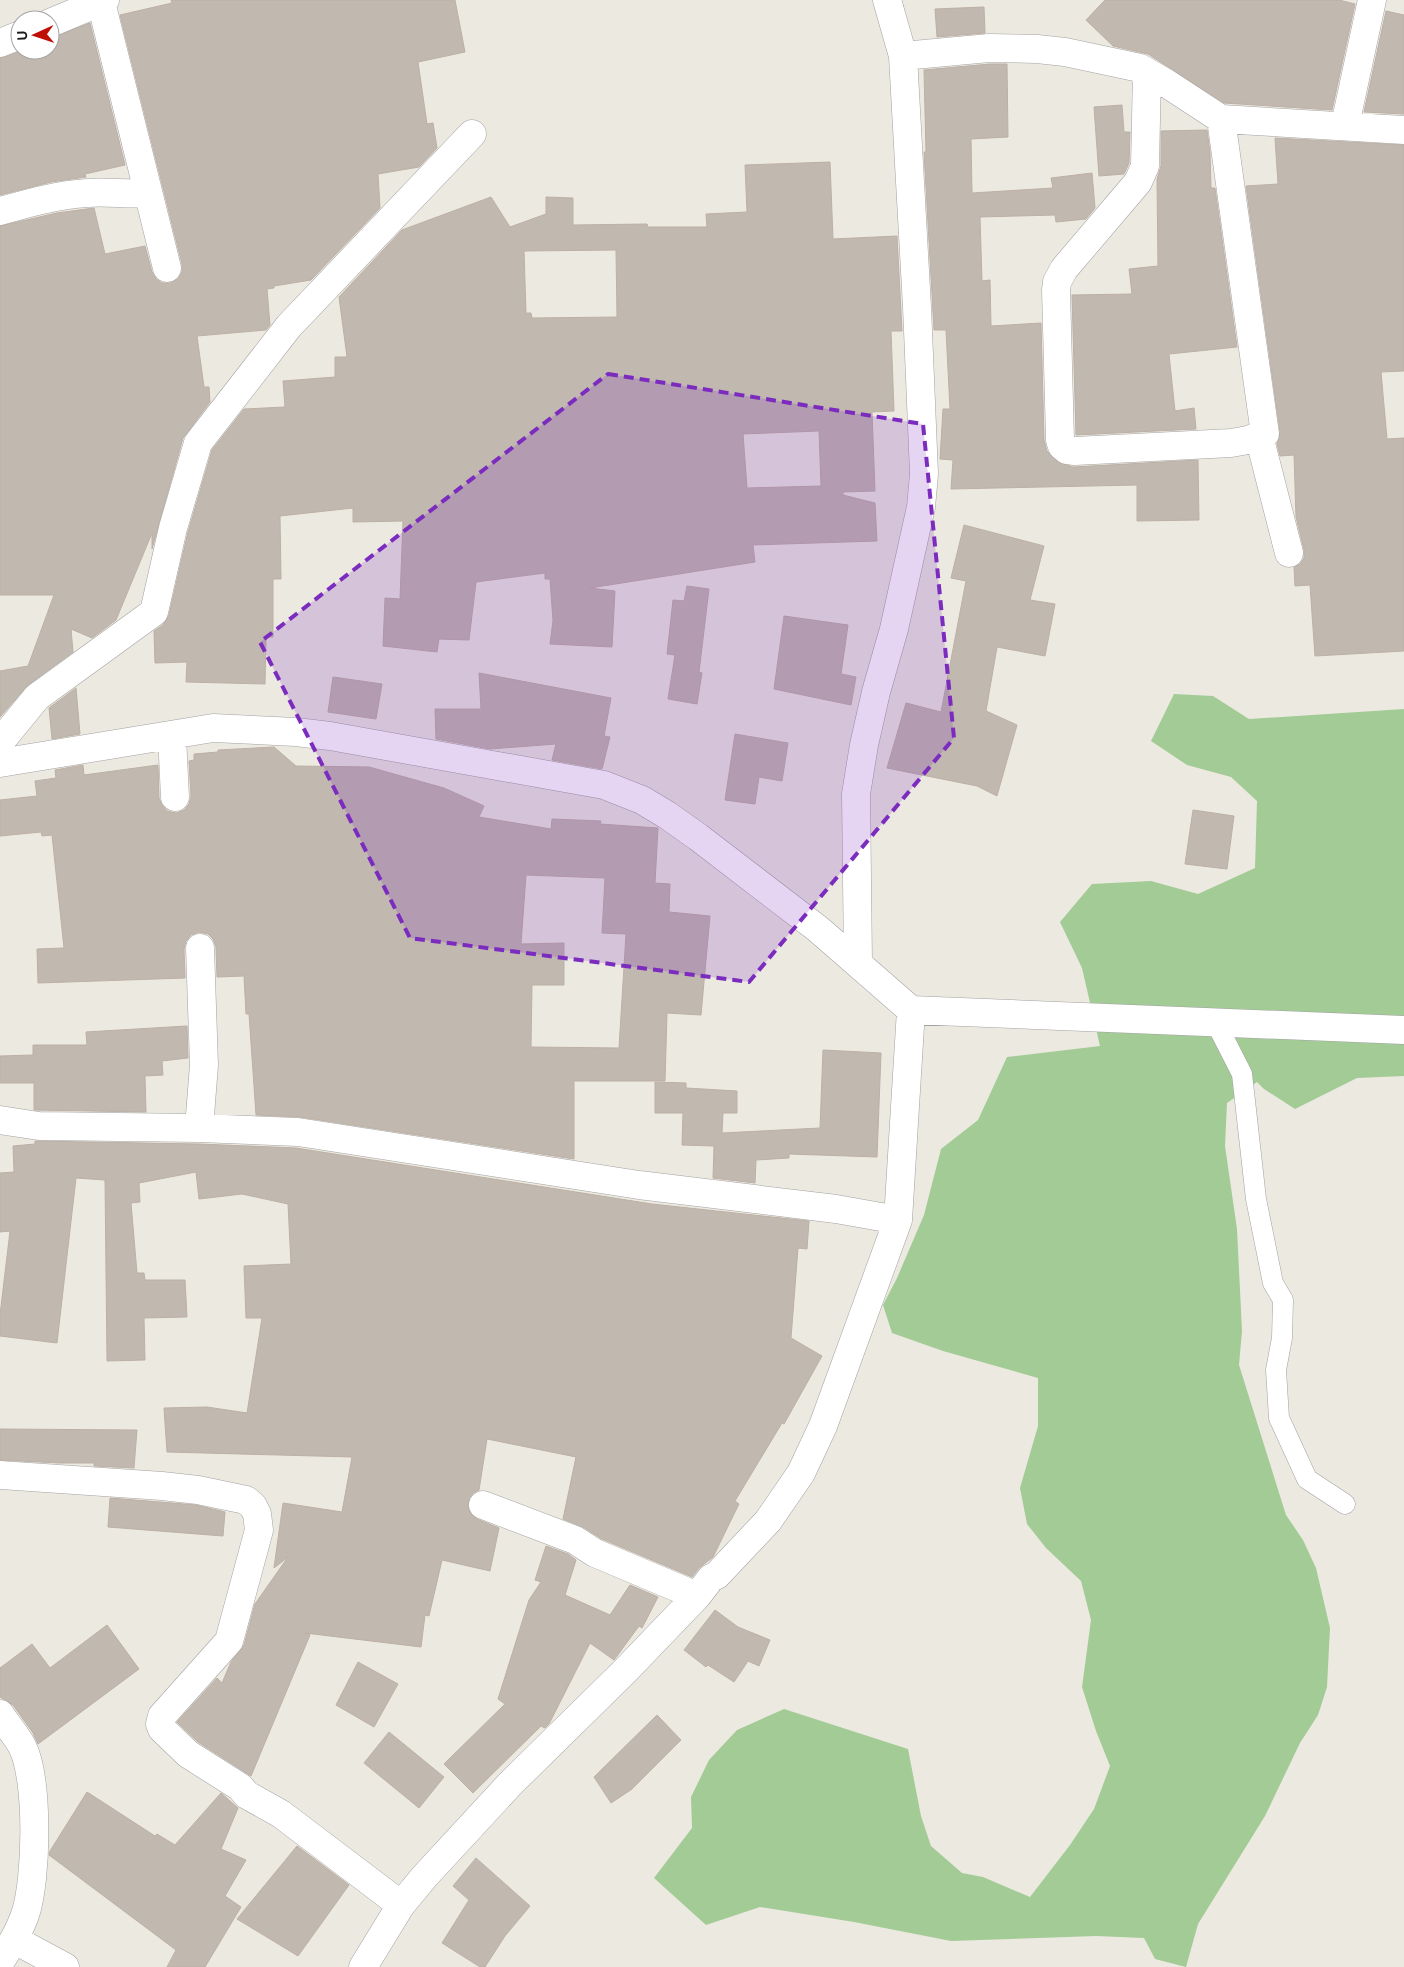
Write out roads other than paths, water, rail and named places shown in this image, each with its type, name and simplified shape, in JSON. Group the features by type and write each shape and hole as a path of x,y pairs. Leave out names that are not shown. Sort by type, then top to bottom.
{"street":[{"path":"858,963 856,794 868,727 894,629 921,507 924,474 903,56 887,0"},
{"path":"1345,126 1372,0"},
{"path":"60,18 103,1 148,193 168,268"},
{"path":"903,56 988,48 1037,49 1065,52 1140,68 1221,120 1404,130"},
{"path":"1147,72 1146,166 1138,182 1064,269 1056,290 1062,446 1067,450 1231,443 1248,440 1265,433 1221,120"},
{"path":"0,742 37,697 154,612 173,528 198,443 289,326 472,134"},
{"path":"0,211 55,196 70,194 104,192 130,195 148,193"},
{"path":"1259,436 1289,553"},
{"path":"0,763 213,728 313,734 604,785 625,792 667,815 764,888 858,963 911,1010 1216,1024 1404,1030"},
{"path":"172,736 175,797"},
{"path":"199,1128 204,1065 200,948"},
{"path":"363,1967 401,1905 425,1876 510,1784 625,1671 697,1596 711,1578 717,1575 768,1521 801,1473 823,1426 898,1220 911,1010"},
{"path":"0,1120 39,1126 199,1128 298,1132 639,1184 836,1209 898,1220"},
{"path":"0,1475 198,1490 246,1500 253,1506 257,1514 259,1530 229,1641 162,1716 160,1724 162,1729 188,1754 240,1787 247,1795 281,1814 401,1905"},
{"path":"483,1505 575,1540 595,1553 697,1596"},
{"path":"0,1714 22,1747 33,1788 32,1874 25,1914 15,1940 0,1962"},
{"path":"15,1940 65,1967"}],"lane":[{"path":"1216,1024 1242,1074 1256,1199 1273,1283 1283,1300 1282,1338 1276,1370 1278,1418 1307,1479 1345,1504"}]}
